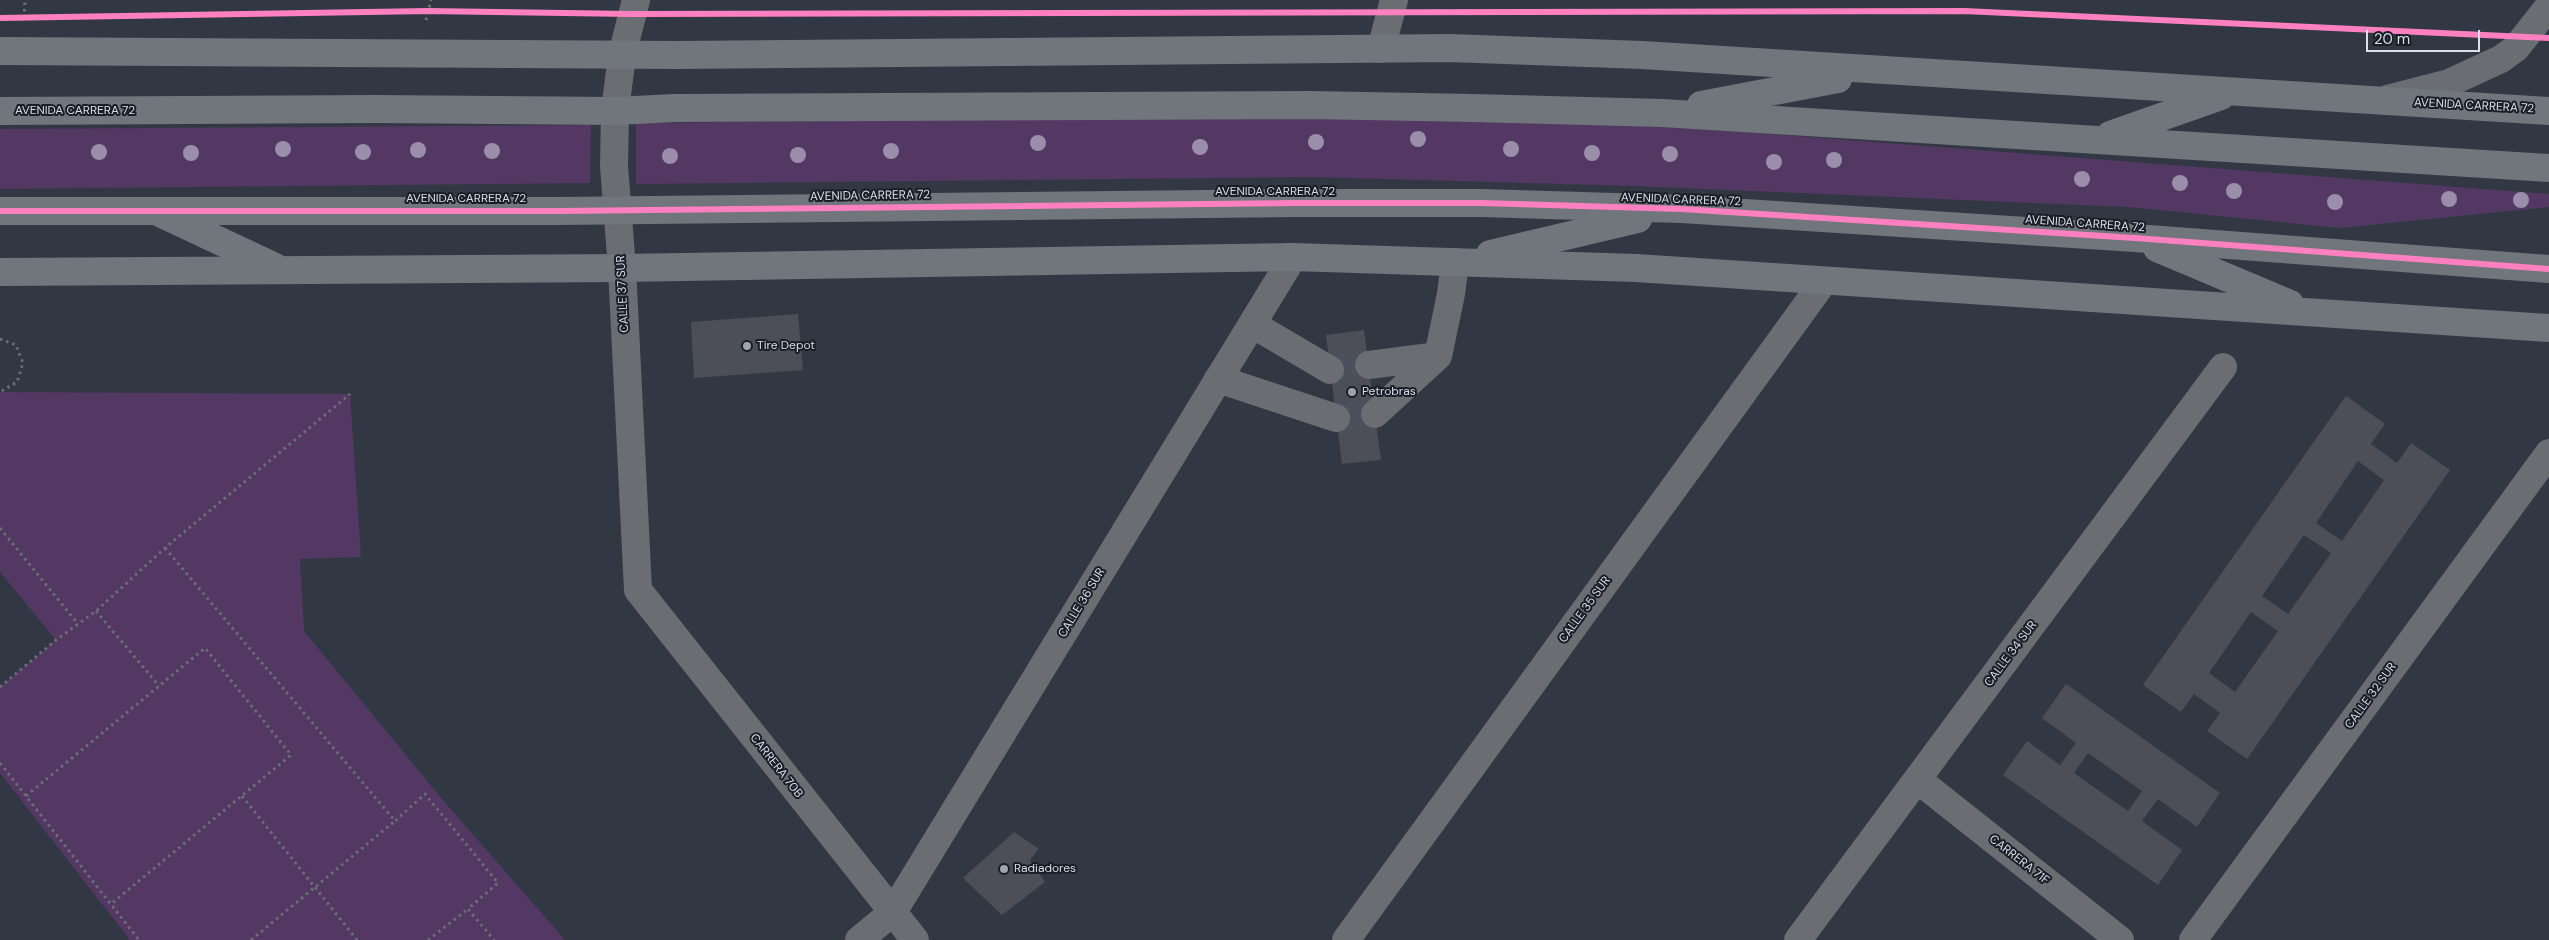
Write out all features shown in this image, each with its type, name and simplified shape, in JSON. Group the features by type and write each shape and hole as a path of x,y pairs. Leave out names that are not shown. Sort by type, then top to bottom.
{"highway":[{"name":"AVENIDA CARRERA 72","path":"0,52 622,55 1477,49 1632,55 2549,111"},
{"path":"1662,112 1879,71"},
{"path":"0,92 51,110"},
{"path":"2100,138 2231,92"},
{"name":"AVENIDA CARRERA 72","path":"0,111 387,109 615,111 675,108 1310,105 1662,112 2100,138 2549,168"},
{"name":"AVENIDA CARRERA 72","path":"0,210 617,210 1298,203 1481,204 1628,210 1682,209 2134,238 2549,269"},
{"path":"152,209 282,270"},
{"path":"1455,262 1682,209"},
{"path":"2134,238 2309,312"},
{"path":"0,272 622,268 1293,257 1636,268 2549,328"}],"street":[{"name":"CALLE 37 SUR","path":"636,0 622,55 615,111 614,166 622,268 638,590"},
{"path":"1381,49 1394,0"},
{"path":"2380,101 2449,83 2501,59 2516,48 2549,6"},
{"name":"CALLE 36 SUR","path":"860,940 893,912 1293,257"},
{"path":"1375,414 1438,356 1451,294 1455,262"},
{"name":"CALLE 35 SUR","path":"1346,940 1824,281"},
{"path":"1252,324 1330,370"},
{"path":"1369,365 1438,356"},
{"name":"CALLE 34 SUR","path":"1798,940 2223,367"},
{"path":"1218,379 1336,418"},
{"name":"CALLE 32 SUR","path":"2193,940 2549,453"},
{"name":"CARRERA 70B","path":"638,590 915,940"},
{"name":"CARRERA 71F","path":"1918,780 2120,940"}],"path":[{"path":"419,11 438,11"},
{"path":"16,18 34,18"},
{"path":"0,340 16,345 23,363 17,382 0,392"},
{"path":"0,687 96,611 165,548 350,394"},
{"path":"0,528 78,624"},
{"path":"165,548 395,821"},
{"path":"96,611 159,686"},
{"path":"26,796 205,648 291,755 111,904"},
{"path":"0,763 139,940"},
{"path":"251,940 425,794 498,883 428,940"},
{"path":"242,796 357,940"},
{"path":"468,909 494,940"}],"shaded area":[{"path":"1342,116 1558,122 1705,129 2549,194 2549,207 2340,228 2128,207 1634,186 1313,177 636,184 636,123"},
{"path":"591,125 590,183 0,189 0,129"},
{"path":"0,392 350,394 361,557 300,559 304,631 442,799 565,940 130,940 0,773 0,687 56,640 0,572"}],"building":[{"name":"Tire Depot","path":"798,314 803,370 694,378 691,322"},
{"name":"Petrobras","path":"1364,330 1381,460 1342,464 1326,335"},
{"path":"2346,396 2385,424 2371,444 2397,463 2411,443 2450,470 2247,759 2207,731 2220,713 2194,694 2181,712 2143,685","holes":["2358,461 2384,480 2342,541 2316,523","2304,535 2331,553 2288,614 2262,596","2251,612 2278,631 2235,692 2209,673"]},
{"path":"2066,684 2220,793 2197,827 2158,799 2142,821 2182,850 2158,885 2003,775 2027,741 2060,765 2076,743 2042,718","holes":["2088,753 2142,791 2128,811 2074,773"]},
{"name":"Radiadores","path":"1014,832 1039,849 1030,860 1045,882 1002,915 963,878"}],"tunnel":[{"path":"1330,370 1369,365"},
{"path":"1336,418 1375,414"}],"cycle path":[{"path":"0,18 428,11 632,14 1964,11 2549,38"},
{"path":"0,211 559,211 1298,203 1481,203 1682,209 2135,238 2549,269"}],"place":[{"name":"Tire Depot","path":"747,346"},
{"name":"Petrobras","path":"1352,392"},
{"name":"Radiadores","path":"1004,869"}]}
